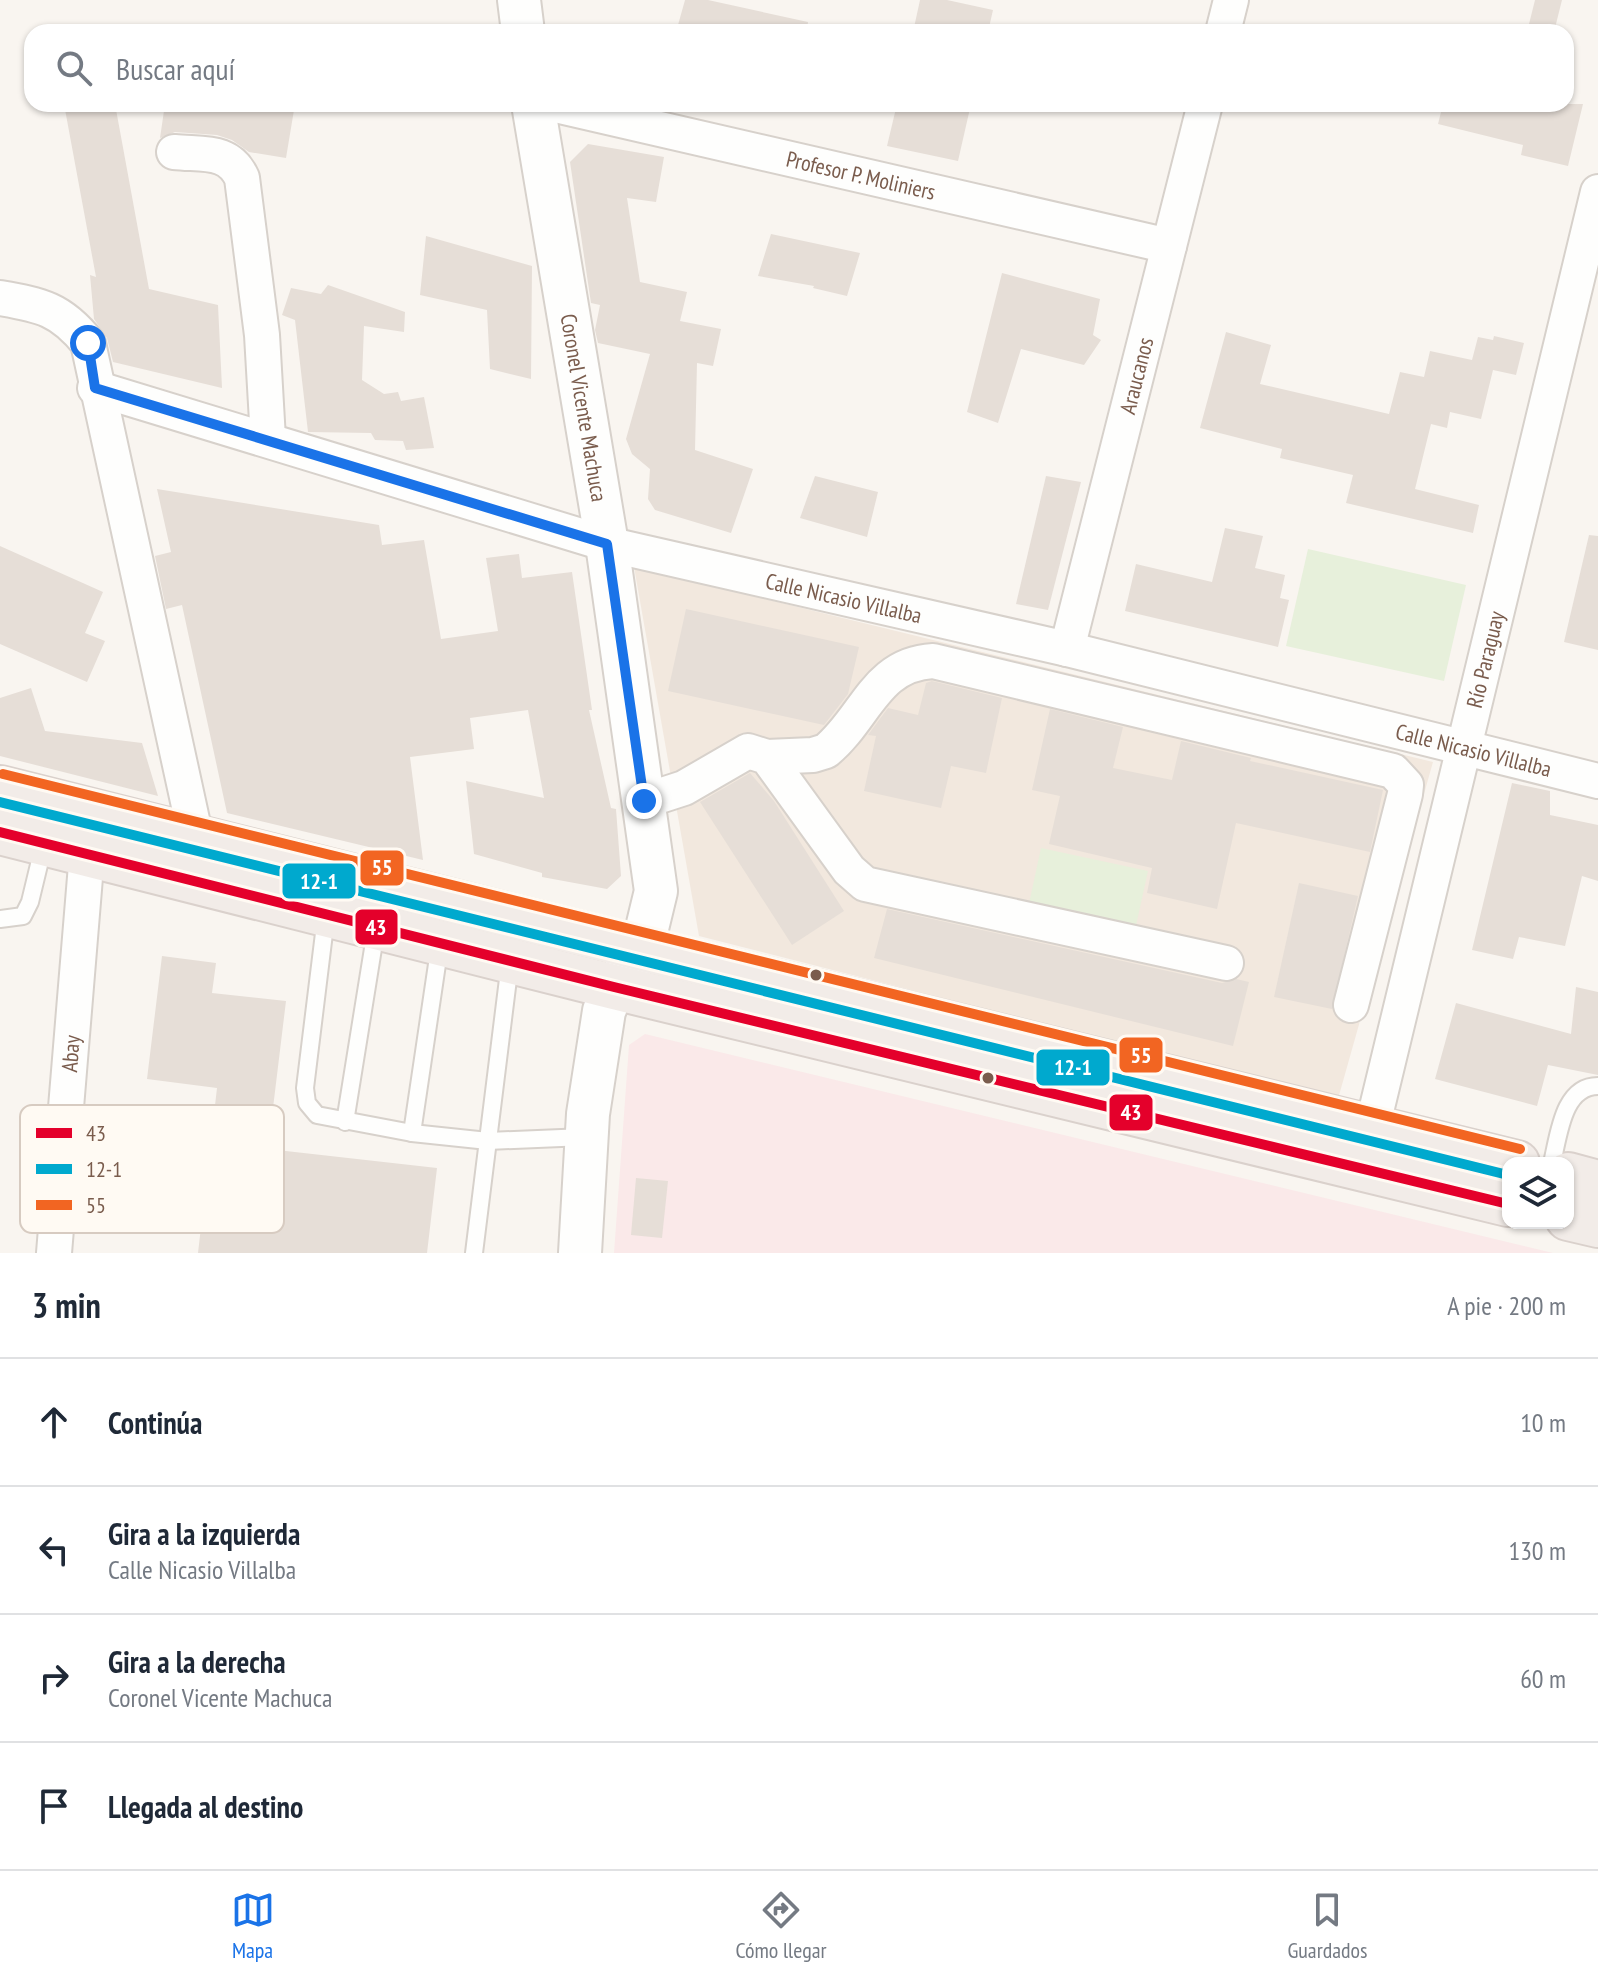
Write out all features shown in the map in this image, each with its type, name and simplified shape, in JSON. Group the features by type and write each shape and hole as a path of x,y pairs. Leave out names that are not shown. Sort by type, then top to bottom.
{"highway":[{"path":"0,788 1502,1159"},
{"path":"0,832 614,987 1502,1203"},
{"path":"1574,1177 1598,1183"},
{"path":"1574,1219 1598,1225"}],"street":[{"path":"519,0 522,24"},
{"path":"1225,24 1231,0"},
{"name":"Coronel Vicente Machuca","path":"534,112 607,544 656,891 642,949"},
{"name":"Profesor P. Moliniers","path":"586,112 1169,246"},
{"name":"Araucanos","path":"1067,649 1203,112"},
{"path":"174,152 226,157 235,163 242,178 262,335 268,439"},
{"name":"Río Paraguay","path":"1372,1128 1598,192"},
{"path":"0,298 37,304 69,319 88,343 95,388 196,838"},
{"name":"Calle Nicasio Villalba","path":"95,388 607,544 1067,649 1462,750 1598,781"},
{"path":"644,801 684,788 748,751 767,757 813,755 826,751 885,679 902,667 933,661 1393,771 1406,785 1405,794 1351,1005"},
{"path":"767,757 849,870 865,884 1226,963"},
{"name":"Abay","path":"66,1105 87,853"},
{"path":"580,1253 587,1137 604,1011 614,987 642,949"},
{"name":"Abay","path":"54,1253 56,1233"}],"lane":[{"path":"0,919 23,916 30,902 45,842"},
{"path":"326,914 305,1088 307,1103 317,1115 412,1133 488,1141 587,1137"},
{"path":"345,1122 376,927"},
{"path":"412,1133 440,943"},
{"path":"474,1253 510,961"},
{"path":"1554,1157 1572,1094 1583,1086 1598,1086"}],"shaded area":[{"path":"634,567 1433,762 1338,1099 699,936"},
{"path":"645,1034 1553,1253 614,1253 629,1045"}],"green space":[{"path":"1308,549 1466,585 1444,681 1286,646"},
{"path":"1041,848 1148,871 1135,930 1028,908"}],"building":[{"path":"685,0 708,0 808,22 808,24 678,24"},
{"path":"920,0 947,0 993,10 990,24 915,24"},
{"path":"1535,0 1562,0 1556,24 1529,24"},
{"path":"1574,104 1583,104 1568,166 1521,155 1523,145 1438,124 1441,112 1574,112"},
{"path":"65,112 116,112 149,289 218,305 222,388 113,362 107,338 94,319 90,275 96,277"},
{"path":"164,112 294,112 286,158 249,152 232,140 217,135 175,132 160,138"},
{"path":"895,112 969,112 958,161 887,146"},
{"path":"588,144 664,157 656,202 627,198 640,282 687,292 680,321 721,329 713,366 697,363 695,450 753,469 731,533 655,510 648,499 650,469 632,454 626,439 650,354 598,343 595,330 600,305 591,303 570,162"},
{"path":"771,234 860,253 847,296 814,286 758,276"},
{"path":"426,236 532,266 531,379 490,369 487,310 420,295"},
{"path":"1002,273 1100,299 1093,335 1101,340 1084,365 1021,349 998,423 967,412"},
{"path":"328,285 405,312 404,332 364,326 362,380 384,394 398,392 401,401 424,397 434,448 406,450 403,441 375,440 371,433 308,432 295,320 282,315 291,288 321,294"},
{"path":"1226,332 1271,345 1260,384 1389,414 1400,372 1424,377 1430,351 1472,360 1478,337 1493,340 1494,336 1524,343 1516,375 1493,370 1481,419 1450,412 1447,428 1431,424 1415,489 1479,505 1473,533 1346,503 1353,475 1280,458 1282,449 1200,428"},
{"path":"815,476 878,492 867,537 800,518"},
{"path":"1046,476 1081,482 1048,610 1016,604"},
{"path":"157,489 379,525 382,545 424,540 441,639 498,631 486,558 519,554 522,578 572,572 592,710 589,710 611,808 616,809 621,876 607,889 542,877 542,873 474,854 466,781 544,798 528,710 470,718 474,749 410,757 423,860 227,813 182,605 166,609 155,556 171,552"},
{"path":"1225,528 1263,536 1255,568 1285,575 1280,598 1289,600 1278,647 1125,611 1136,564 1212,582"},
{"path":"1589,535 1598,536 1598,650 1564,642"},
{"path":"0,546 103,592 85,633 105,641 87,682 0,644"},
{"path":"686,609 859,647 848,694 824,725 668,691"},
{"path":"932,681 1002,698 986,773 951,766 941,808 864,791 876,736 868,735 888,708 918,715 926,683"},
{"path":"31,688 45,731 142,743 158,796 0,756 0,698"},
{"path":"1050,709 1123,727 1113,768 1172,780 1181,741 1251,758 1250,761 1383,790 1370,852 1236,823 1217,909 1147,893 1152,868 1049,844 1060,796 1032,790"},
{"path":"750,773 774,801 844,911 792,945 700,802"},
{"path":"1512,783 1550,791 1550,815 1598,825 1598,881 1582,876 1565,946 1519,937 1513,959 1472,950"},
{"path":"1299,883 1358,896 1332,1009 1274,997"},
{"path":"887,909 1222,983 1236,979 1249,982 1233,1046 874,958"},
{"path":"162,956 216,963 212,993 286,1001 273,1105 215,1105 217,1088 147,1079"},
{"path":"1576,987 1598,992 1598,1075 1548,1065 1537,1106 1435,1079 1456,1003 1571,1034"},
{"path":"284,1151 437,1168 427,1253 198,1253 200,1233 284,1233"},
{"path":"636,1178 668,1181 662,1238 631,1235"}],"transit line":[{"name":"55","path":"3,774 1520,1149"},
{"name":"12-1","path":"0,802 1502,1174"},
{"name":"43","path":"0,832 614,987 1502,1203"}],"route":[{"path":"88,343 95,388 607,544 644,801"}]}
